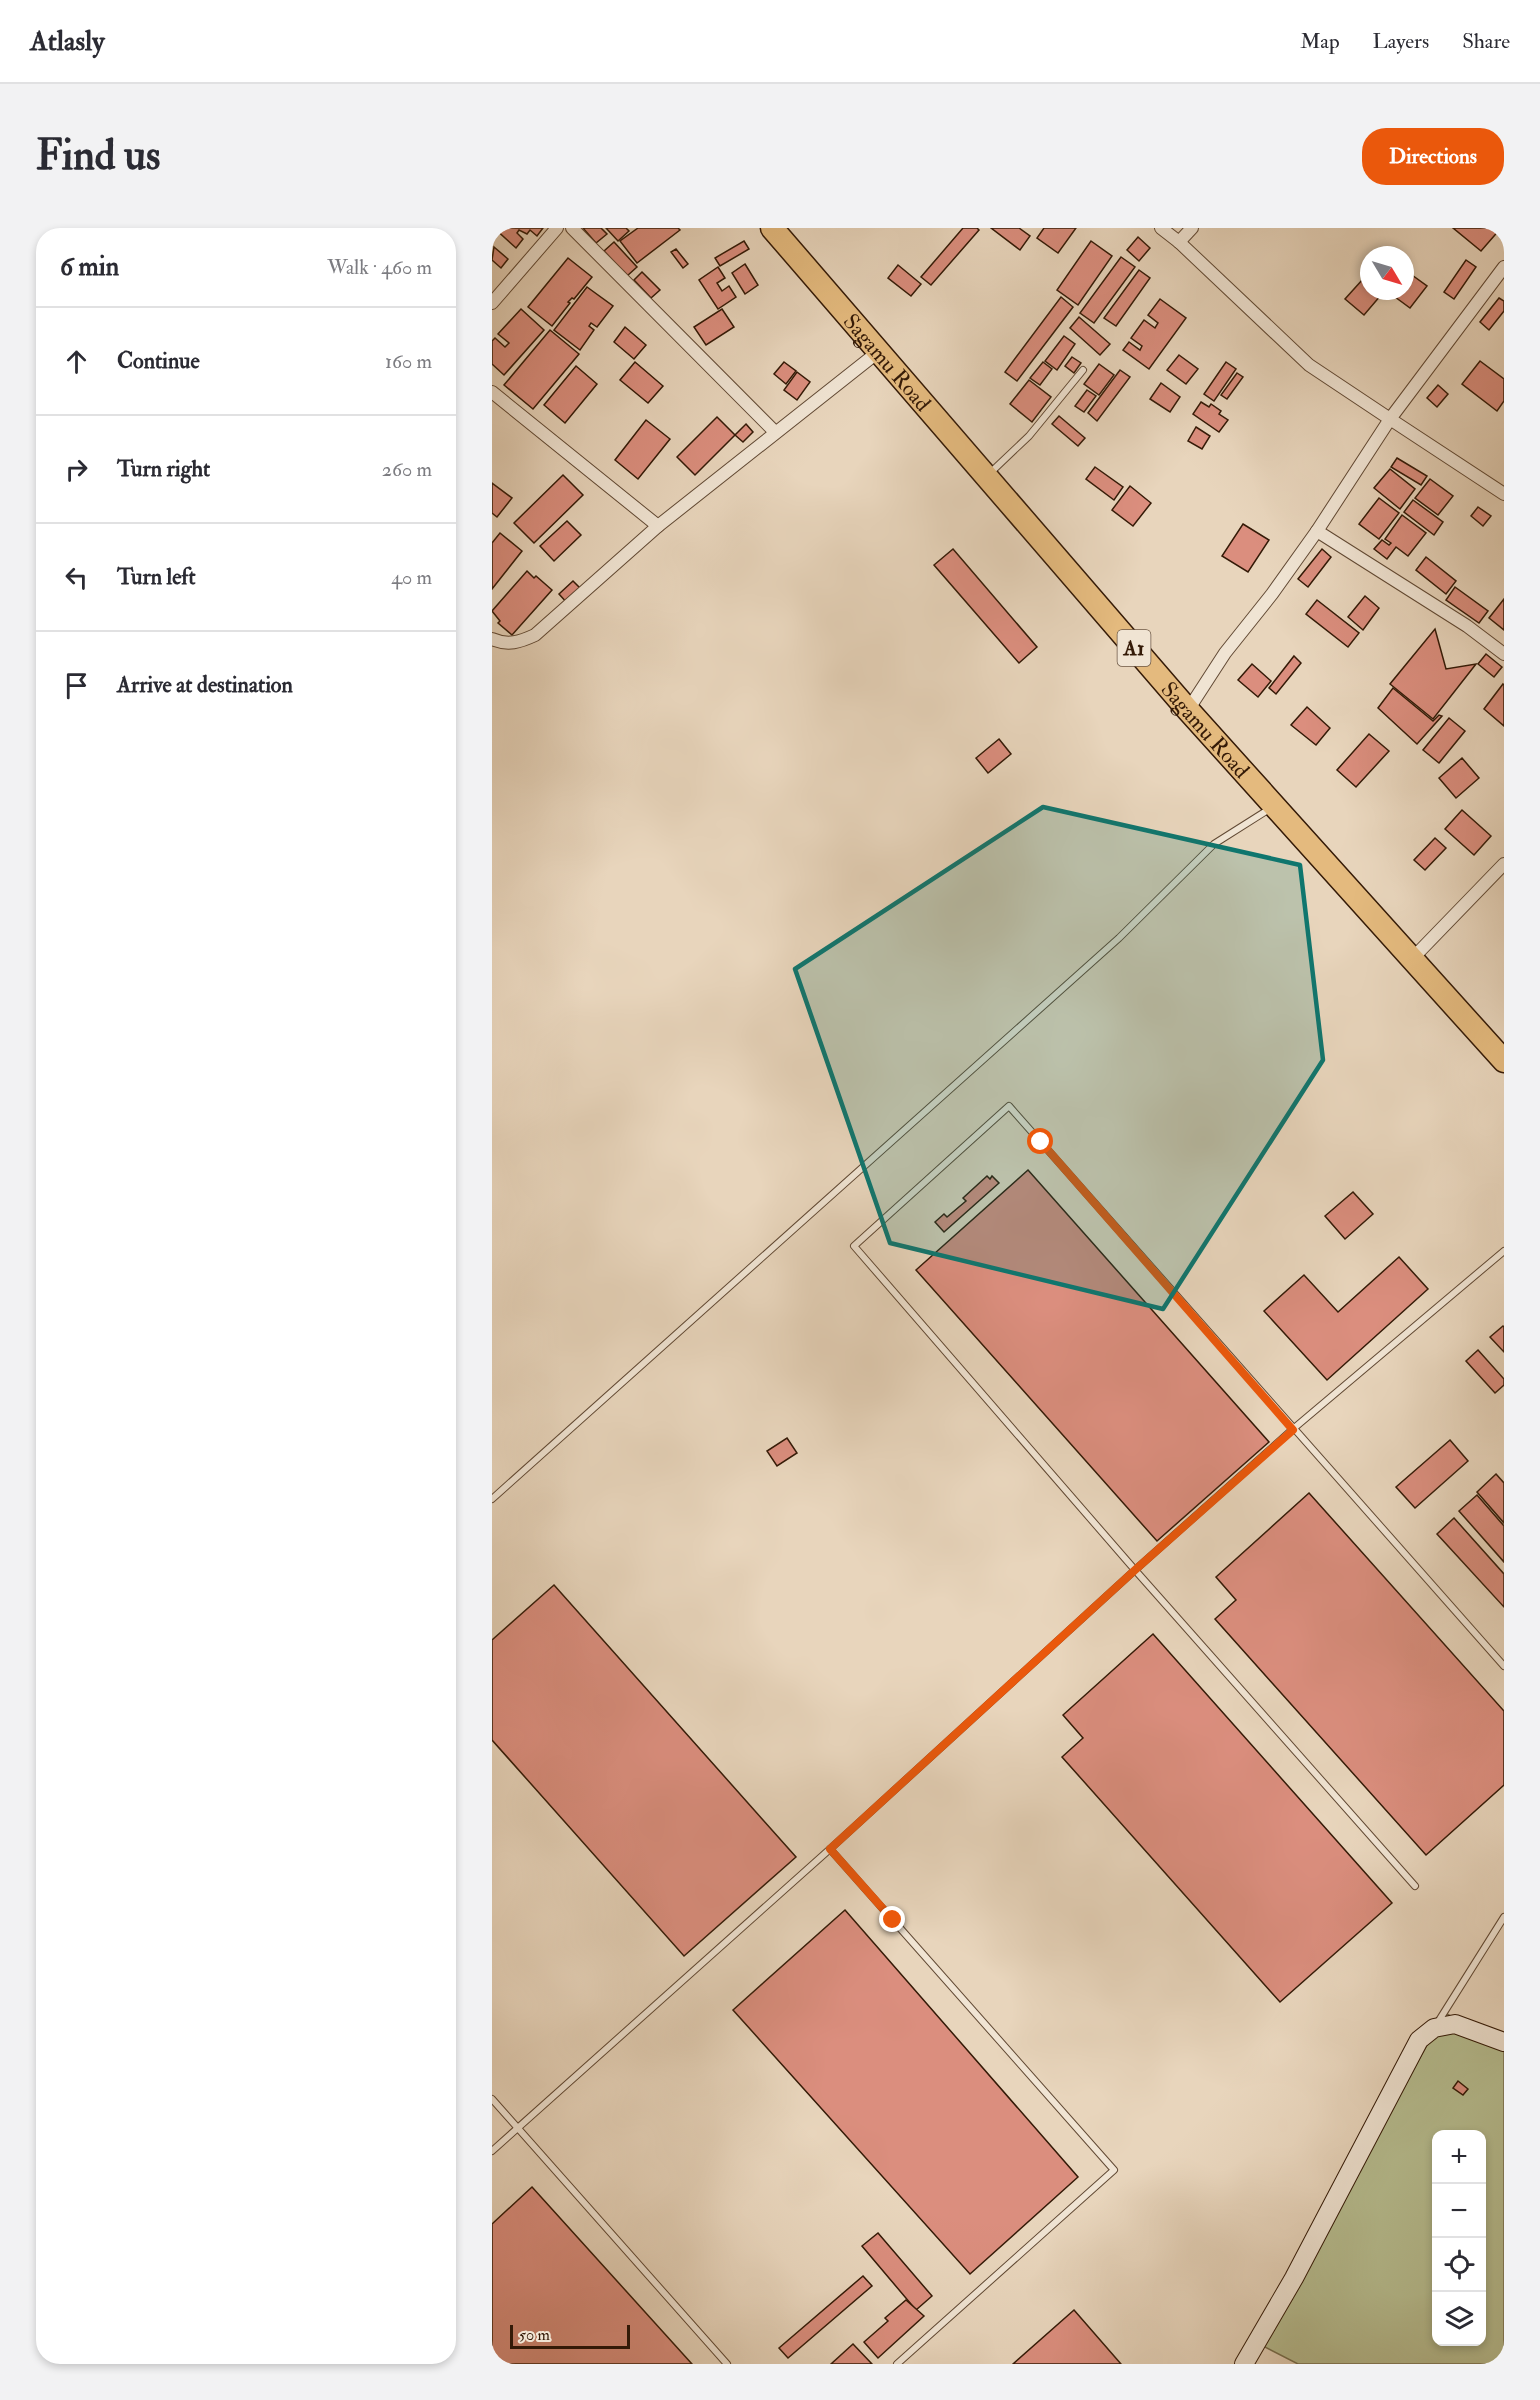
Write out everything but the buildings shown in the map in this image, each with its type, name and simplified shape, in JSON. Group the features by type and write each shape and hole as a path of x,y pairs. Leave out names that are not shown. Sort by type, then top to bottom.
{"highway":[{"name":"Sagamu Road","path":"772,228 1188,710 1504,1061"}],"street":[{"path":"492,303 557,228"},
{"path":"572,228 775,432"},
{"path":"1161,228 1179,242 1309,365 1504,494"},
{"path":"1179,242 1192,228"},
{"path":"1188,710 1225,653 1272,594 1317,531 1390,419 1504,267"},
{"path":"492,639 499,642 516,643 535,635 657,526 878,352"},
{"path":"492,392 657,526"},
{"path":"1317,531 1467,626 1504,654"},
{"path":"1412,959 1504,864"},
{"path":"1244,2364 1294,2278 1419,2040 1434,2028 1455,2024 1504,2042"}],"lane":[{"path":"986,477 1029,436 1083,370"},
{"path":"492,1499 1119,938 1214,844 1274,806"},
{"path":"1415,1886 1135,1570 854,1246 1009,1107 1504,1666"},
{"path":"492,2151 830,1849 1135,1570 1293,1430 1504,1251"},
{"path":"830,1849 1114,2169 897,2364"},
{"path":"1434,2028 1504,1917"},
{"path":"492,2099 727,2364"}],"highlighted area":[{"path":"1043,807 1300,865 1323,1060 1163,1309 890,1243 795,969"}],"green space":[{"path":"1445,2013 1504,2044 1504,2364 1298,2364 1259,2344"}],"route":[{"path":"893,1920 830,1849 1135,1570 1293,1430 1041,1142"}]}
